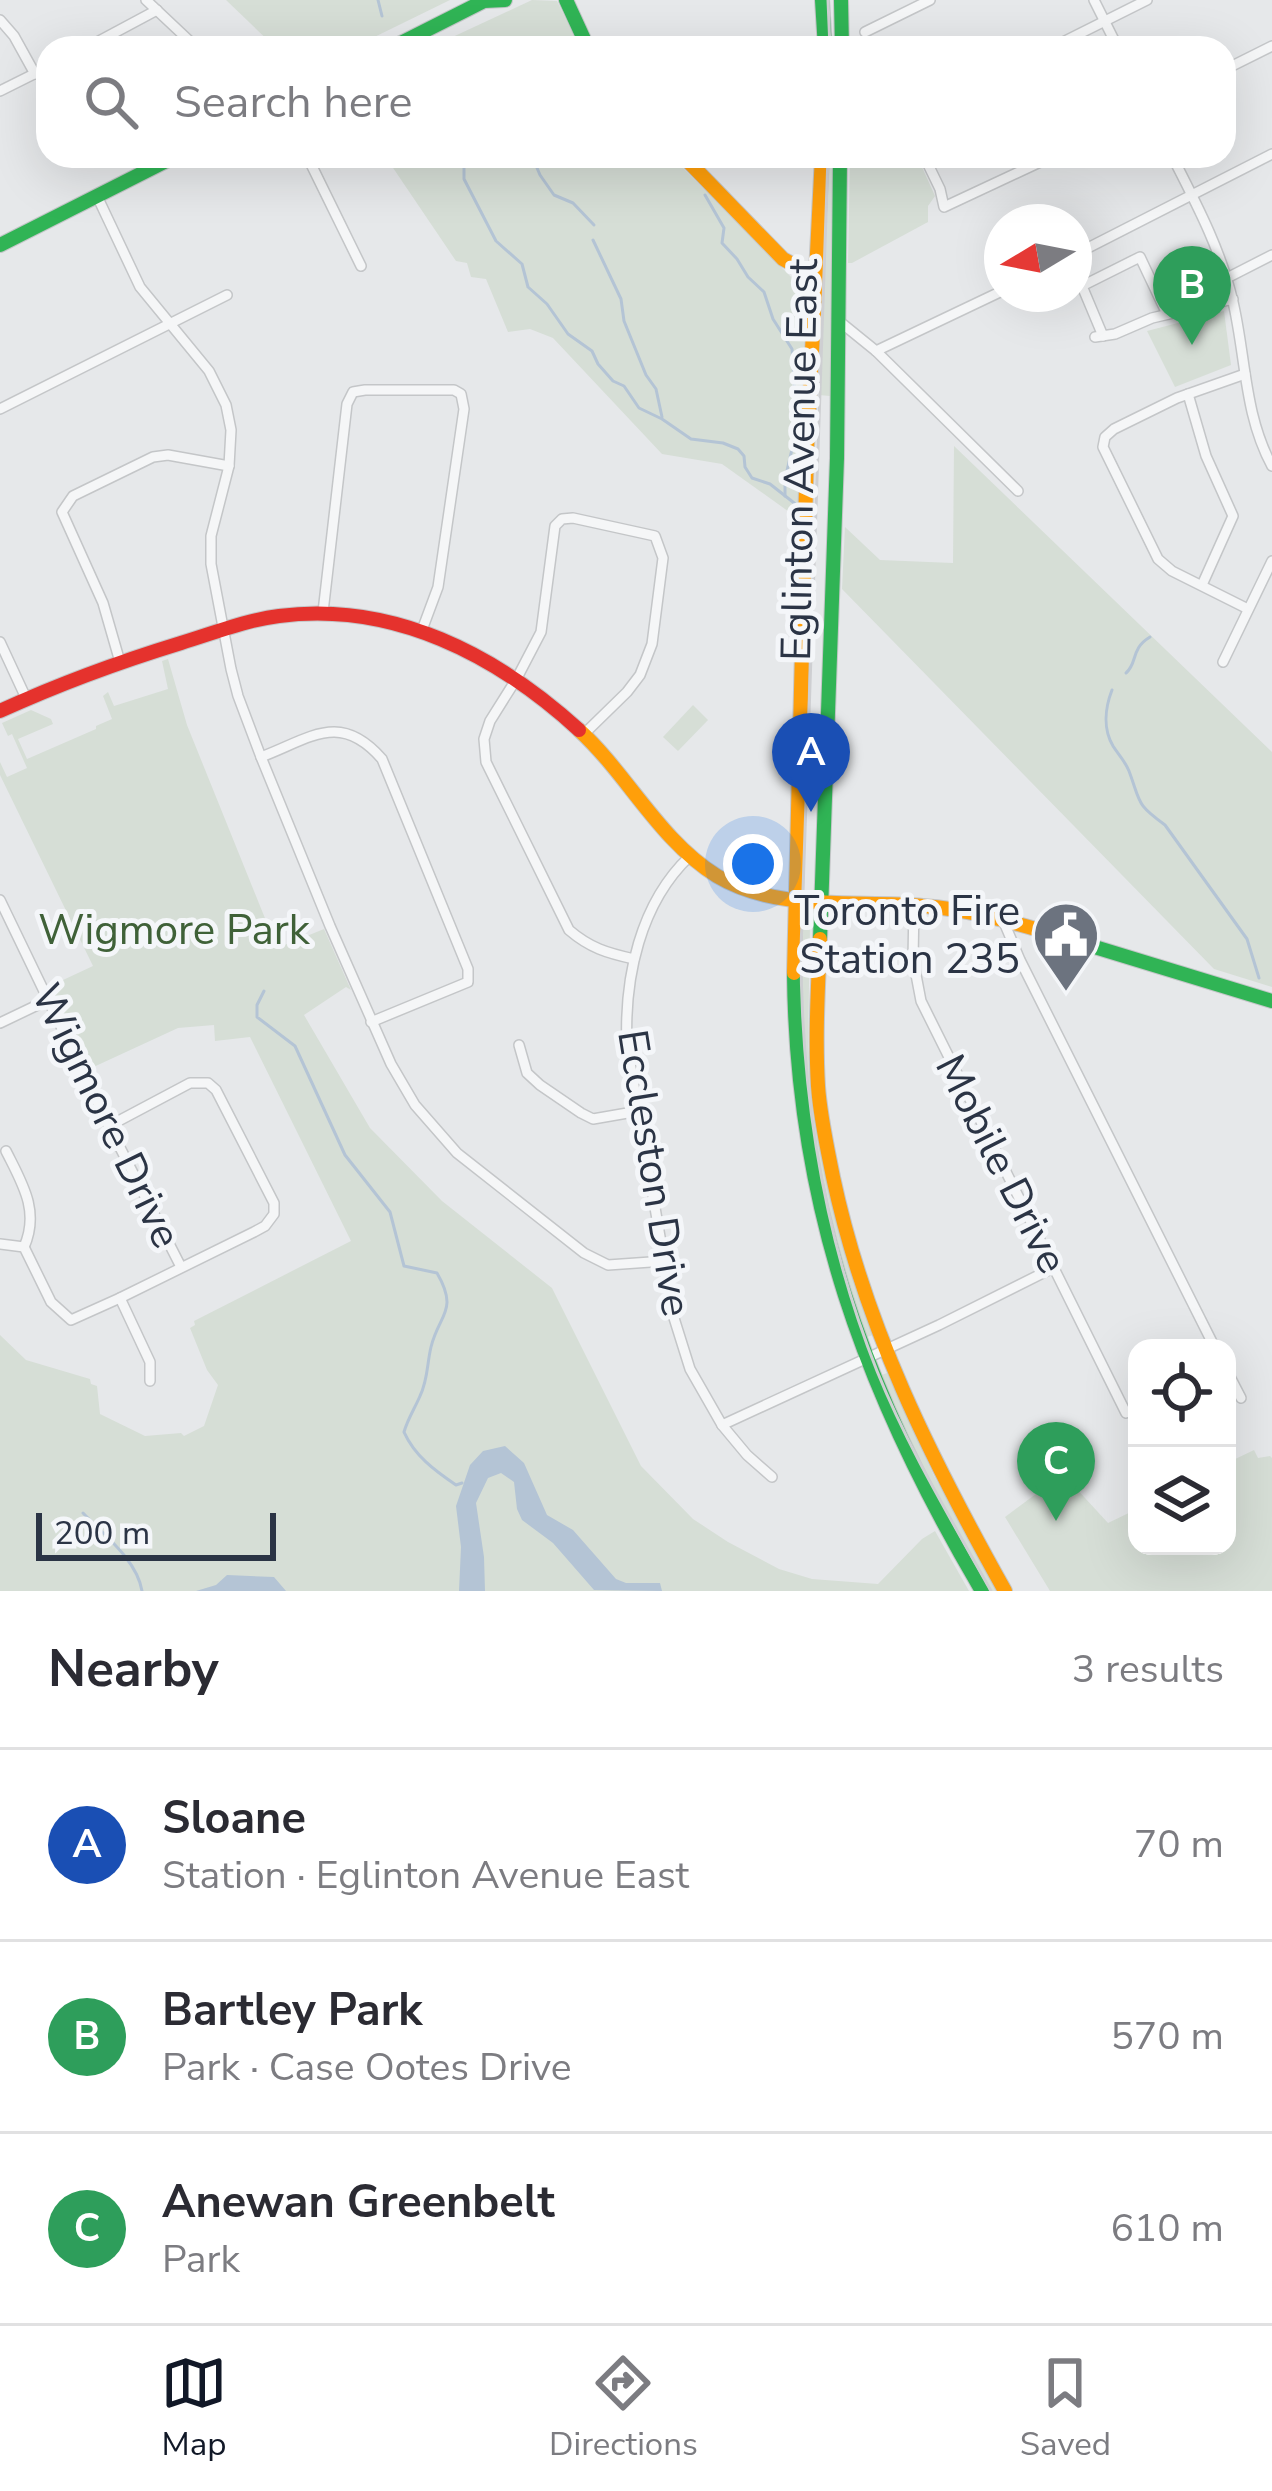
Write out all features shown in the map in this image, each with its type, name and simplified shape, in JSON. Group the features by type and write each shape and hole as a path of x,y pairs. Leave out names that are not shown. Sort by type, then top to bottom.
{"main road":[{"path":"415,36 485,1 505,0"},
{"path":"566,0 582,36"},
{"path":"822,0 824,36"},
{"path":"841,0 842,36"},
{"path":"0,244 153,168"},
{"path":"695,168 787,262 815,280"},
{"name":"Eglinton Avenue East","path":"821,168 801,616 793,934 798,1085 829,1246 864,1360 910,1463 982,1591"},
{"name":"Eglinton Avenue East","path":"840,168 837,458 817,1048 824,1133 851,1253 884,1350 945,1484 1005,1591"},
{"path":"779,253 798,259 817,241"},
{"path":"0,711 120,662 281,615 368,615 422,630 517,678 584,734 690,856 736,886 777,899 914,905 1004,920 1272,1001"}],"street":[{"path":"146,0 184,36"},
{"path":"865,32 930,0"},
{"path":"1094,0 1112,36"},
{"path":"1076,36 1147,0"},
{"path":"108,36 157,10"},
{"path":"0,20 35,74 0,91"},
{"path":"1236,64 1272,46"},
{"path":"1092,246 1272,154"},
{"path":"314,168 362,266"},
{"path":"930,168 944,207 1027,168"},
{"path":"1178,168 1212,237 1233,299 1255,424 1272,466"},
{"path":"98,196 140,287 209,371 226,405 231,430 229,466 211,536 211,564 238,696 371,1022 415,1105 457,1153 584,1253 608,1265 665,1261"},
{"path":"1226,278 1272,255"},
{"path":"1167,314 1140,257 1082,286 1099,336 1233,299"},
{"path":"0,409 227,296"},
{"path":"876,351 984,300"},
{"path":"837,320 876,351 1018,491"},
{"path":"837,342 864,340"},
{"path":"1245,374 1188,394 1111,431 1103,447 1158,560 1248,608"},
{"path":"323,612 347,404 353,392 454,390 461,394 464,409 438,587 422,630"},
{"path":"1188,394 1206,456 1233,516 1202,585"},
{"path":"120,662 103,603 62,512 66,503 153,457 168,454 229,466"},
{"path":"584,734 640,675 652,644 663,558 655,536 562,518 555,526 541,632 490,721 484,739 486,762 569,930 603,953 634,959"},
{"path":"1223,662 1272,561"},
{"path":"0,642 26,698"},
{"path":"261,757 340,731 368,743 382,760 468,969 468,982 371,1022"},
{"name":"Eccleston Drive","path":"690,856 676,868 650,909 634,959 627,1046 674,1318 690,1369 722,1425 772,1477"},
{"name":"Wigmore Drive","path":"0,900 181,1267"},
{"name":"Mobile Drive","path":"914,905 913,959 921,1001 1126,1413"},
{"path":"1004,920 1020,961 1211,1339"},
{"path":"0,1023 48,1000"},
{"path":"519,1045 526,1072 580,1113 593,1119 639,1111"},
{"path":"6,1151 32,1215 25,1247 51,1302 71,1320 265,1226 274,1214 265,1184 208,1083 190,1083 109,1126"},
{"path":"0,1244 25,1247"},
{"path":"722,1425 1054,1268"},
{"path":"121,1298 150,1361 150,1381"},
{"path":"1236,1388 1241,1398"}],"green space":[{"path":"226,0 450,0 376,36 264,36"},
{"path":"532,0 557,1 574,36 455,36"},
{"path":"393,168 683,168 806,292 799,519 722,464 662,454 553,338 530,329 508,332 486,279 471,277 467,263 456,261"},
{"path":"828,168 834,168 830,396 819,395"},
{"path":"850,168 922,168 935,196 928,206 928,222 848,263"},
{"path":"1224,311 1231,365 1175,387 1147,331"},
{"path":"954,446 1272,752 1272,987 1214,969 842,589 845,527 880,560 953,563"},
{"name":"Wigmore Park","path":"168,659 187,725 277,948 324,929 351,990 346,987 304,1015 370,1128 442,1201 552,1288 641,1466 693,1519 779,1569 812,1579 878,1584 935,1531 969,1591 0,1591 0,1335 26,1360 90,1379 97,1386 100,1414 145,1436 184,1436 204,1426 218,1385 190,1328 194,1321 351,1241 250,1037 215,1041 214,1025 178,1028 87,1070 48,987 93,966 0,775 0,762 7,777 27,768 2,723 31,710 51,719 53,724 18,739 27,759 112,719 103,696 108,692 114,706 168,689 162,661"},
{"path":"693,705 708,720 678,751 663,737"},
{"path":"801,926 810,926 808,1046 814,1118 873,1335 864,1338 812,1140 802,1033"},
{"path":"887,1373 934,1476 999,1591 989,1591 927,1480 879,1376"},
{"path":"1254,1450 1258,1458 1272,1458 1272,1591 1050,1591 1005,1517 1063,1474 1108,1523 1128,1513 1128,1555 1236,1555 1236,1459"}],"water":[{"path":"505,1446 524,1463 547,1515 573,1530 616,1579 660,1583 662,1591 594,1590 553,1543 522,1520 514,1482 501,1473 488,1478 476,1503 485,1591 459,1591 456,1506 470,1465 483,1451"},
{"path":"227,1575 274,1577 286,1591 196,1591 216,1585"}],"waterway":[{"path":"378,0 382,16"},
{"path":"464,168 464,179 496,241 522,264 528,287 568,334 592,351 598,364 624,386 639,408 691,439 738,449 752,478 770,484 798,506"},
{"path":"537,168 554,195 573,203 594,225"},
{"path":"705,195 724,228 722,243 764,292 773,319 792,349 797,428 785,496"},
{"path":"593,240 621,299 624,321 656,389 662,417"},
{"path":"1126,673 1150,637"},
{"path":"1112,690 1108,733 1140,802 1165,825 1247,939 1259,978"},
{"path":"264,991 257,1017 295,1046 345,1155 390,1212 404,1266 437,1273 443,1286 445,1312 434,1336 423,1390 404,1432 433,1468 456,1485 462,1483"},
{"path":"83,1513 127,1558 142,1591"}],"tram line":[{"path":"828,0 830,36"},
{"path":"828,168 801,949 811,1110 843,1269 877,1371 916,1455 991,1591"}],"traffic: fast":[{"path":"415,36 484,1 505,0"},
{"path":"566,0 582,36"},
{"path":"822,0 824,36"},
{"path":"841,0 842,36"},
{"path":"0,245 152,168"},
{"path":"820,939 837,458 840,168"},
{"path":"1039,930 1272,1001"},
{"path":"794,973 808,1140 845,1295 904,1444 982,1591"}],"traffic: slow":[{"path":"695,168 783,259 815,280"},
{"path":"794,973 807,448 821,168"},
{"path":"579,730 678,844 717,876 740,887 791,900 953,909 1039,930"},
{"path":"820,939 819,1097 847,1232 903,1390 1005,1591"}],"traffic: jam":[{"path":"0,711 112,666 230,627 279,616 321,614 362,617 441,639 514,678 579,730"}],"place":[{"name":"Bartley Park","path":"1192,345"},
{"name":"Sloane","path":"811,812"},
{"name":"Toronto Fire Station 235","path":"1066,994"},
{"name":"Anewan Greenbelt","path":"1056,1521"}]}
